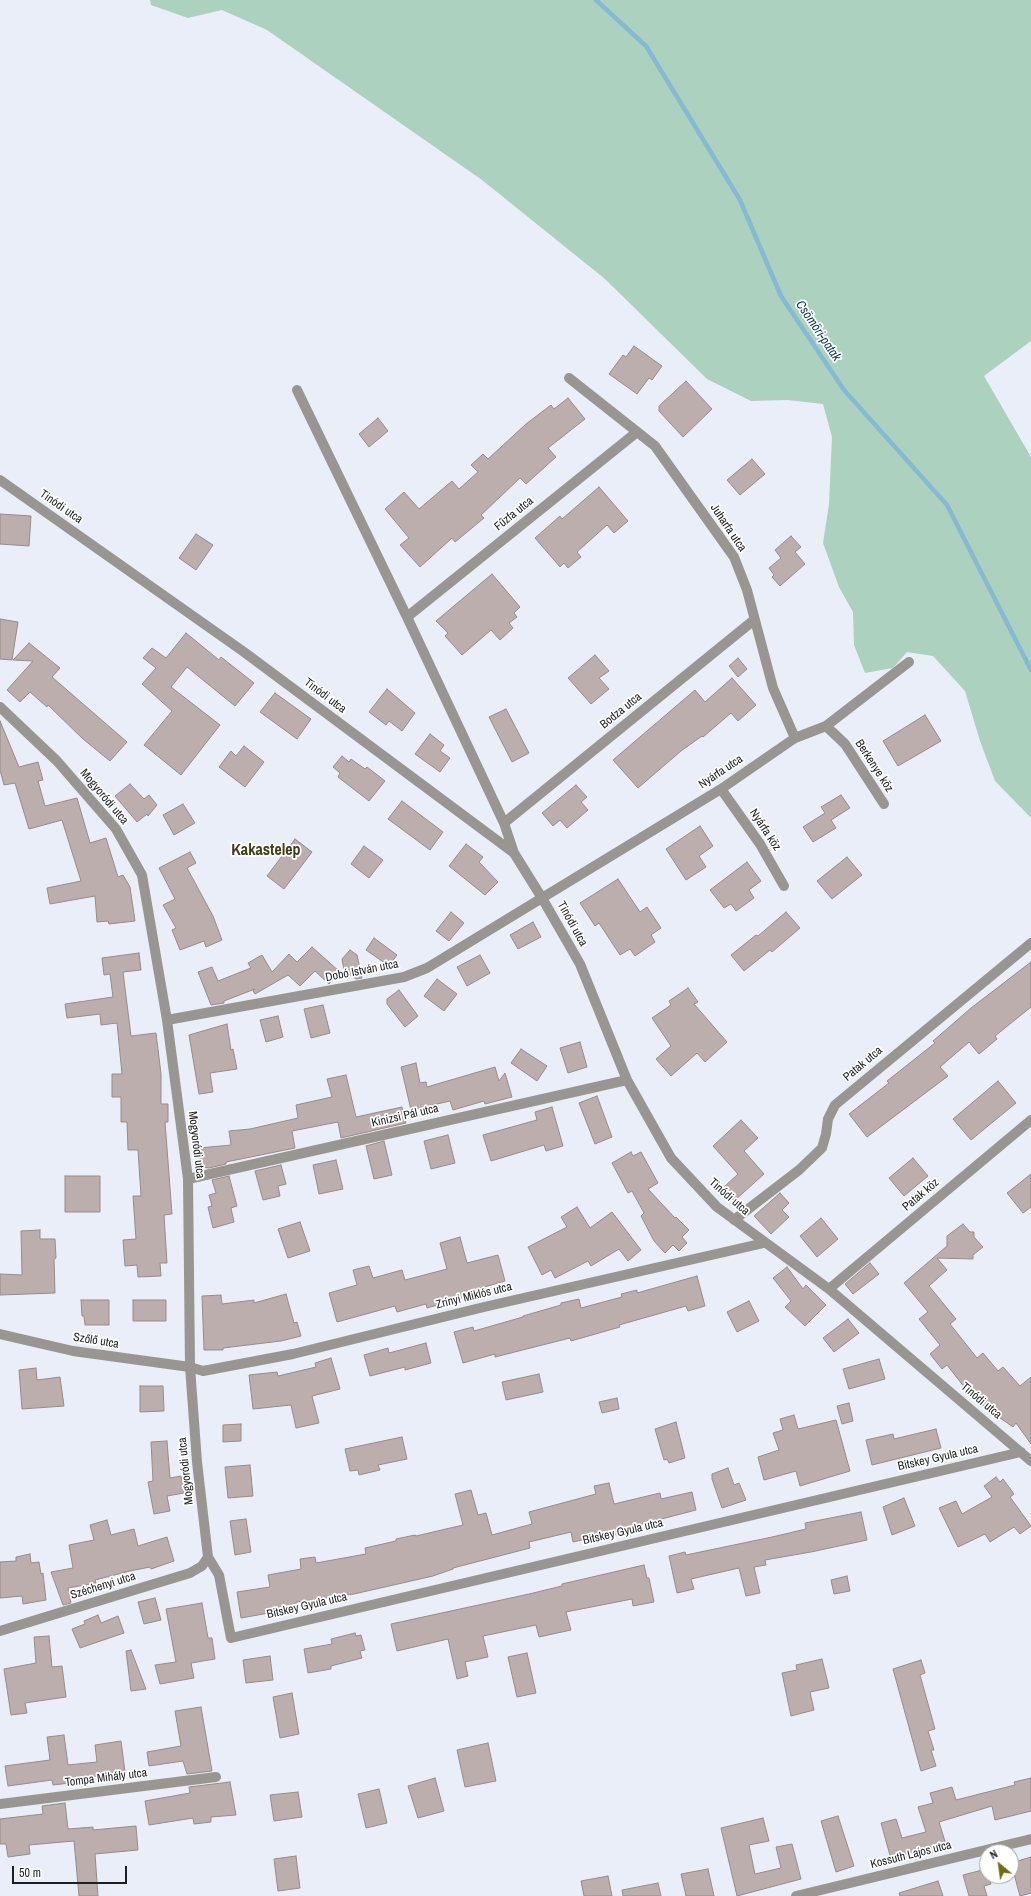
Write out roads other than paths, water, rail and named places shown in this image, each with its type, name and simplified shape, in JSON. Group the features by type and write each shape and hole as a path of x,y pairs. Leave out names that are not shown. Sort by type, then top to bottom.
{"street":[{"name":"Juharfa utca","path":"569,378 655,446 734,557 747,590 773,688 795,738"},
{"path":"298,390 504,823 514,853"},
{"name":"Fűzfa utca","path":"407,617 637,432"},
{"name":"Tinódi utca","path":"0,480 244,652 514,853 580,964 627,1080 670,1158 717,1207 828,1289 1031,1461"},
{"name":"Bodza utca","path":"504,823 754,620"},
{"name":"Nyárfa utca","path":"542,898 721,790 795,738 826,726 909,662"},
{"name":"Mogyoródi utca","path":"0,707 57,761 116,829 142,874 167,1020 188,1179 190,1367 197,1462 208,1557 218,1575 231,1638"},
{"name":"Berkenye köz","path":"826,726 845,744 884,804"},
{"name":"Nyárfa köz","path":"721,790 760,844 784,886"},
{"name":"Dobó István utca","path":"167,1020 404,977 427,968 542,898"},
{"name":"Patak utca","path":"734,1220 799,1170 822,1148 828,1119 835,1105 1031,942"},
{"name":"Kinizsi Pál utca","path":"188,1179 627,1080"},
{"name":"Patak köz","path":"828,1289 1031,1120"},
{"name":"Zrínyi Miklós utca","path":"190,1367 204,1371 293,1354 484,1307 764,1243"},
{"name":"Szőlő utca","path":"0,1334 73,1351 190,1367"},
{"name":"Bitskey Gyula utca","path":"231,1638 1021,1452"},
{"name":"Széchenyi utca","path":"0,1631 190,1573 202,1566 208,1557"},
{"name":"Tompa Mihály utca","path":"0,1804 216,1777"},
{"name":"Kossuth Lajos utca","path":"796,1896 1031,1839"}],"waterway":[{"name":"Csömöri-patak","path":"596,0 646,46 740,200 781,296 844,390 947,505 1031,670"}],"district":[{"name":"Kakastelep","path":"266,851"}]}
